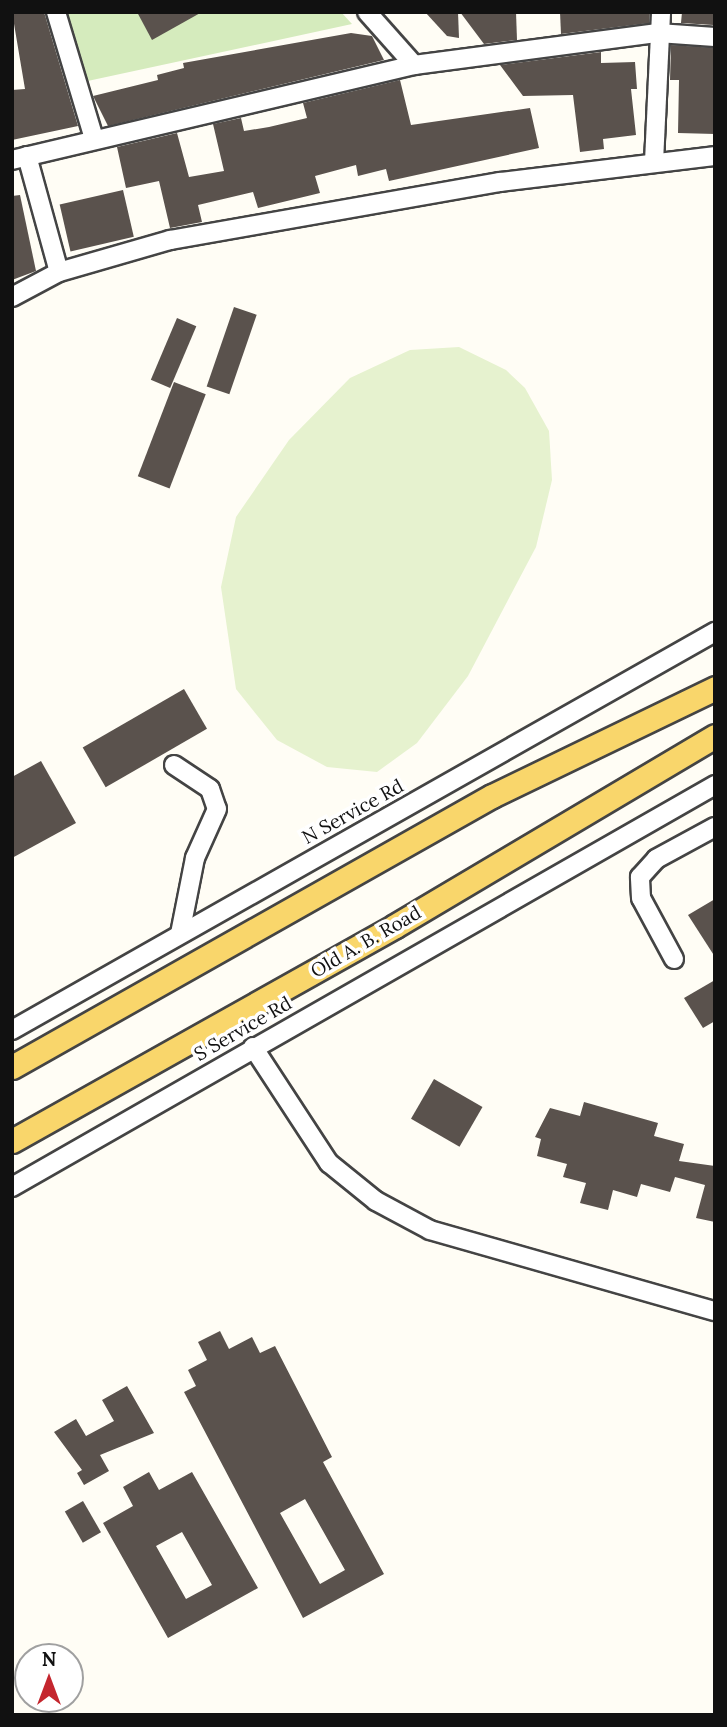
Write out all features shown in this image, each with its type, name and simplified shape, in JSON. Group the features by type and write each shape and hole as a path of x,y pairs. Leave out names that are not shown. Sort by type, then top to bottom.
{"main road":[{"path":"12,1068 492,796 715,688"},
{"name":"Old A. B. Road","path":"12,1140 515,856 715,736"}],"street":[{"path":"56,12 94,139"},
{"path":"368,12 414,65"},
{"path":"654,162 661,12"},
{"path":"58,272 19,158 414,65 658,33 715,37"},
{"path":"12,297 58,272 170,240 500,182 715,156"},
{"name":"N Service Rd","path":"12,1030 715,632"},
{"path":"174,765 210,789 216,809 195,858 180,934"},
{"name":"S Service Rd","path":"12,1187 253,1046 715,785"},
{"path":"674,959 641,898 640,877 656,859 715,827"},
{"path":"253,1046 329,1163 376,1201 430,1230 715,1311"}],"green space":[{"path":"59,12 341,12 352,24 83,82"},
{"path":"459,347 506,370 525,388 549,431 552,480 536,547 468,676 417,743 377,772 327,767 277,740 236,689 221,587 236,517 289,440 350,378 410,350"}],"building":[{"path":"12,12 44,12 78,126 12,140 12,90 25,89"},
{"path":"137,12 202,12 152,40"},
{"path":"425,12 458,12 459,38 447,36"},
{"path":"460,12 516,12 517,40 484,44"},
{"path":"560,12 650,12 649,23 561,34"},
{"path":"682,12 714,12 713,25 681,23"},
{"path":"351,33 372,36 384,60 108,126 93,96 158,80 157,75 184,68 183,63"},
{"path":"671,45 715,48 715,134 678,133 679,80 670,80"},
{"path":"601,52 601,63 635,62 637,89 631,89 636,135 603,139 604,149 580,152 573,95 523,96 500,65"},
{"path":"400,80 411,125 530,108 539,148 389,181 386,169 358,176 356,165 315,176 320,193 258,208 253,192 198,205 202,222 170,228 159,181 126,188 117,147 177,133 189,177 224,171 213,124 241,118 244,131 269,127 307,118 303,103"},
{"path":"123,190 134,237 70,251 60,205"},
{"path":"20,195 36,271 12,280 12,196"},
{"path":"234,307 257,315 229,394 207,386"},
{"path":"177,318 196,326 170,388 151,380"},
{"path":"174,382 206,394 170,488 138,476"},
{"path":"184,689 207,729 106,787 83,748"},
{"path":"41,761 76,823 12,858 12,777"},
{"path":"715,899 715,957 688,915"},
{"path":"715,980 715,1021 703,1028 684,998"},
{"path":"434,1079 482,1107 459,1147 411,1119"},
{"path":"584,1102 658,1123 654,1136 684,1144 679,1161 715,1166 715,1222 696,1218 705,1185 675,1177 670,1192 641,1184 637,1197 613,1190 608,1210 580,1203 586,1183 563,1177 567,1164 537,1156 541,1139 535,1137 550,1108 580,1116"},
{"path":"220,1331 229,1349 252,1337 260,1353 275,1346 332,1457 323,1462 384,1574 303,1618 184,1392 196,1386 188,1370 207,1360 198,1342","holes":["305,1499 345,1570 320,1584 280,1513"]},
{"path":"127,1386 154,1433 100,1455 109,1471 84,1485 77,1473 82,1470 54,1432 76,1419 86,1436 114,1421 102,1400"},
{"path":"149,1472 159,1490 192,1472 258,1588 168,1638 103,1523 133,1506 123,1487","holes":["182,1532 212,1585 186,1599 156,1546"]},
{"path":"83,1501 101,1532 83,1543 65,1512"}]}
